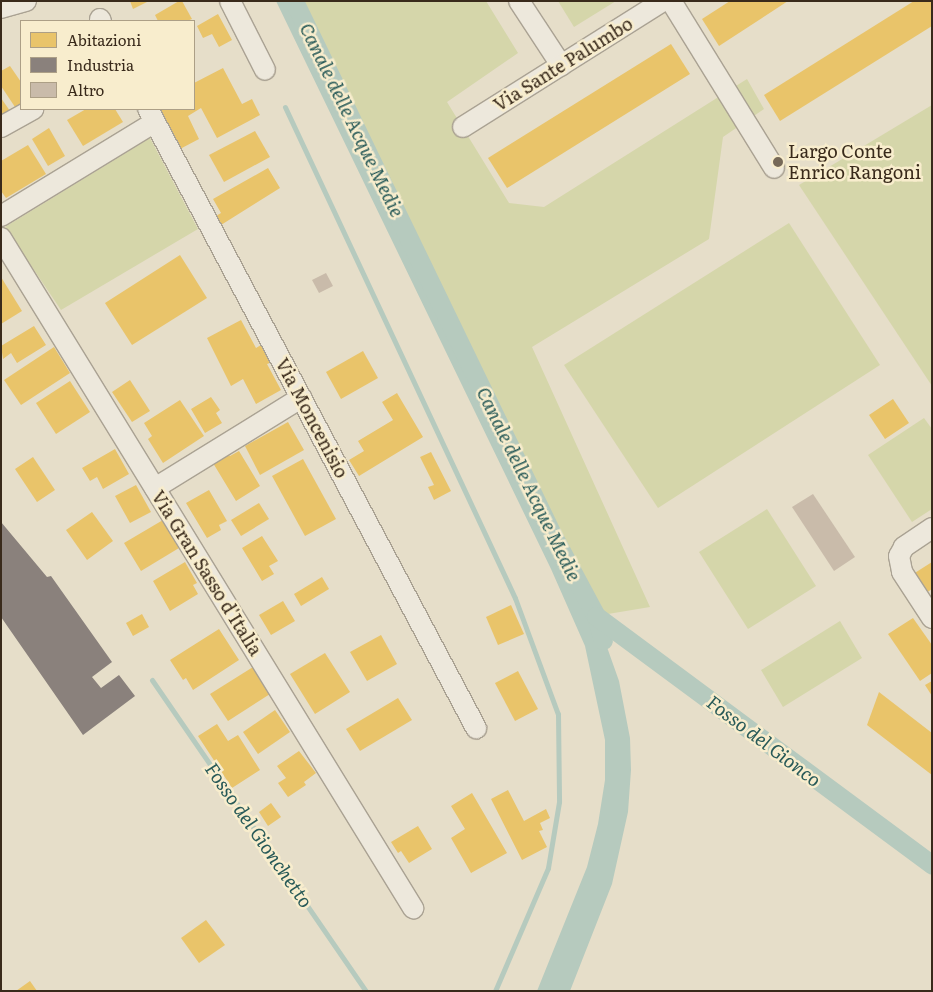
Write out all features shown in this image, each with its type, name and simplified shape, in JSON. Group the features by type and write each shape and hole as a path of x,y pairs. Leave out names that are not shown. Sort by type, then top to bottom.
{"street":[{"path":"230,1 265,70"},
{"path":"518,1 561,65"},
{"name":"Via Sante Palumbo","path":"463,127 663,1"},
{"path":"672,1 774,168"},
{"path":"1,127 31,110"},
{"path":"4,209 151,115"},
{"name":"Via Moncenisio","path":"151,115 476,728"},
{"name":"Via Gran Sasso d'Italia","path":"1,238 413,908"},
{"path":"155,488 301,398"},
{"path":"932,528 904,547 899,556 902,572 932,618"}],"green space":[{"path":"294,1 486,1 518,53 447,102 509,203 544,207 747,79 764,109 723,137 709,239 532,347 650,607 596,616 552,534"},
{"path":"558,1 616,1 574,27"},
{"path":"932,105 932,386 799,185"},
{"path":"150,138 198,229 61,310 5,227"},
{"path":"789,223 880,365 658,508 564,365"},
{"path":"924,418 932,429 932,509 912,522 868,455"},
{"path":"767,509 816,586 748,629 699,552"},
{"path":"840,621 862,658 783,707 761,670"}],"shaded area":[{"path":"276,1 294,1 552,534 596,616 619,681 630,738 631,770 628,812 612,884 570,991 537,991 587,867 598,824 605,780 605,740 585,646 551,569"}],"building: Abitazioni":[{"path":"130,1 149,1 133,9"},
{"path":"182,1 192,19 158,20 155,15"},
{"path":"730,1 788,1 719,46 702,19"},
{"path":"914,1 932,1 932,26 780,121 764,95"},
{"path":"218,14 232,40 219,47 212,34 203,38 197,26"},
{"path":"671,44 690,74 507,188 488,158"},
{"path":"10,66 20,81 20,108 17,110 1,86 1,71"},
{"path":"223,68 242,104 252,99 260,115 217,138 201,108 188,116 199,139 180,149 169,127 166,129 156,110 195,110 195,82"},
{"path":"1,98 10,111 1,116"},
{"path":"84,110 116,110 123,122 83,146 67,120"},
{"path":"49,128 65,156 48,166 32,139"},
{"path":"255,131 270,157 224,182 209,155"},
{"path":"28,145 46,174 6,198 1,191 1,161"},
{"path":"268,168 280,188 221,225 216,216 221,213 213,199"},
{"path":"180,255 207,298 132,345 105,303"},
{"path":"1,277 22,311 1,324"},
{"path":"241,320 256,348 261,345 270,363 267,364 281,390 256,404 243,379 231,386 207,338"},
{"path":"34,326 46,345 17,363 11,353 3,359 1,346"},
{"path":"54,347 70,373 21,405 4,380"},
{"path":"363,351 378,378 341,399 326,372"},
{"path":"130,380 150,411 132,422 112,392"},
{"path":"70,381 90,412 56,434 36,403"},
{"path":"397,393 423,437 359,476 349,460 364,451 358,441 393,420 382,402"},
{"path":"211,397 220,410 216,413 222,423 205,433 191,409"},
{"path":"893,399 909,423 885,439 869,415"},
{"path":"180,400 204,436 163,463 148,439 152,436 144,423"},
{"path":"288,422 304,450 260,475 245,446"},
{"path":"115,449 129,474 103,489 97,477 90,481 82,468"},
{"path":"239,451 260,486 236,501 213,463 228,454 230,456"},
{"path":"431,452 451,491 434,500 428,487 434,485 420,457"},
{"path":"33,457 55,490 37,502 15,469"},
{"path":"303,459 336,519 305,536 272,476"},
{"path":"136,485 151,512 130,523 115,496"},
{"path":"209,490 227,521 219,525 221,530 207,538 186,503"},
{"path":"259,503 269,519 241,536 231,520"},
{"path":"92,512 113,541 87,560 66,530"},
{"path":"163,520 179,548 141,571 124,543"},
{"path":"262,536 278,561 269,566 274,574 262,581 242,548"},
{"path":"185,562 197,583 193,585 198,594 170,611 153,581"},
{"path":"932,562 932,589 923,595 910,576"},
{"path":"322,577 329,589 301,606 294,594"},
{"path":"283,601 295,621 271,635 259,615"},
{"path":"511,605 524,634 498,645 486,617"},
{"path":"142,614 149,627 133,636 126,623"},
{"path":"913,618 932,645 932,673 920,681 888,634"},
{"path":"219,629 239,660 193,690 186,678 183,680 170,660"},
{"path":"381,635 397,664 367,681 350,652"},
{"path":"325,653 350,692 315,714 290,674"},
{"path":"253,667 270,694 228,721 210,694"},
{"path":"518,671 538,709 515,721 495,683"},
{"path":"932,681 932,696 925,685"},
{"path":"879,692 932,733 932,775 867,725"},
{"path":"398,698 412,720 360,751 346,729"},
{"path":"275,710 290,732 258,754 243,732"},
{"path":"217,724 228,741 238,735 260,770 232,788 198,736"},
{"path":"299,751 316,773 304,782 306,785 288,797 278,783 286,778 277,766"},
{"path":"508,790 524,821 546,809 550,818 540,823 543,830 539,831 547,847 522,860 491,799"},
{"path":"472,793 507,853 471,873 451,838 465,829 451,806"},
{"path":"271,803 281,817 268,826 259,812"},
{"path":"418,826 432,849 409,863 401,851 398,853 391,842"},
{"path":"206,920 225,945 199,963 181,938"},
{"path":"30,981 37,991 16,991"}],"building: Industria":[{"path":"1,522 47,577 51,576 112,662 92,677 101,688 119,675 135,696 83,735 1,617"}],"building: Altro":[{"path":"326,273 333,286 319,293 312,280"},
{"path":"813,494 855,557 834,571 792,507"}],"waterway":[{"name":"Canale delle Acque Medie","path":"294,1 552,534 596,616 603,640"},
{"path":"285,107 515,598 558,714 559,802 548,868 495,991"},
{"name":"Fosso del Gionco","path":"596,616 932,865"},
{"name":"Fosso del Gionchetto","path":"152,680 366,991"}],"place":[{"name":"Largo Conte Enrico Rangoni","path":"778,162"}]}
